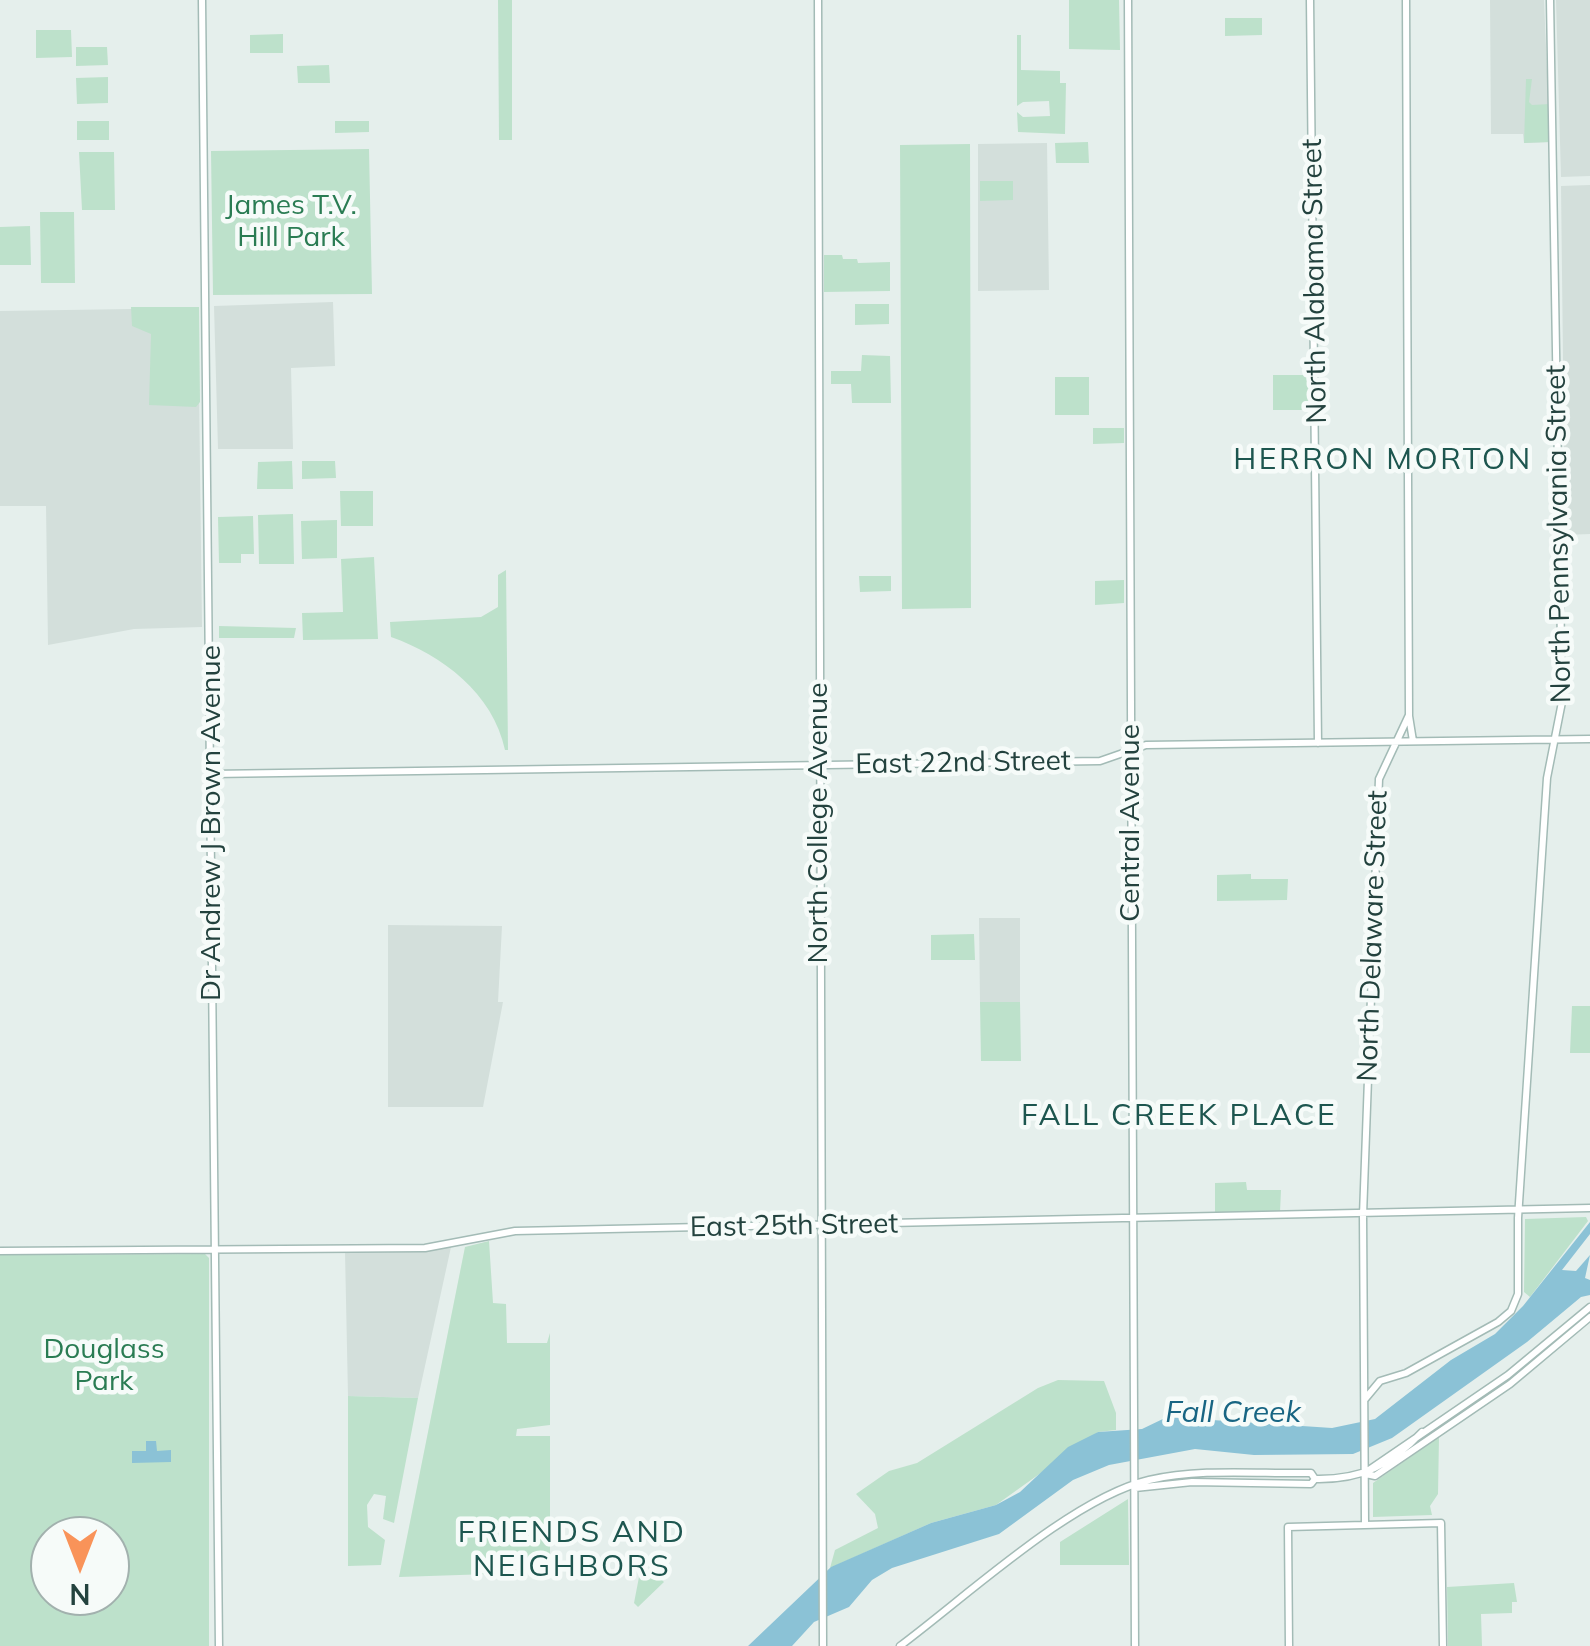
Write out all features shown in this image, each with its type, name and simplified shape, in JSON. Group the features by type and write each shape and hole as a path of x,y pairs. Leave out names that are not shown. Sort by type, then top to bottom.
{"main road":[{"name":"Dr Andrew J Brown Avenue","path":"202,0 219,1646"},
{"name":"North College Avenue","path":"818,0 823,1646"},
{"name":"Central Avenue","path":"1128,0 1135,1646"},
{"name":"North Alabama Street","path":"1310,0 1318,743"},
{"name":"North Delaware Street","path":"1365,1524 1363,1215 1379,780 1409,714 1406,0"},
{"name":"North Pennsylvania Street","path":"1380,1381 1440,1355 1498,1322 1515,1304 1547,778 1562,702 1550,0"},
{"path":"1409,714 1414,742"},
{"name":"East 22nd Street","path":"212,774 1100,761 1146,746 1590,738"},
{"name":"East 25th Street","path":"0,1251 426,1248 515,1231 1590,1208"},
{"path":"1364,1474 1508,1375 1590,1306"},
{"path":"900,1646 1064,1523 1134,1488 1192,1482 1311,1484 1315,1479 1375,1476 1510,1384 1590,1317"},
{"path":"1364,1372 1370,1380 1380,1381"},
{"path":"1365,1401 1380,1381"},
{"path":"1289,1646 1288,1526 1441,1523 1443,1646"}],"shaded area":[{"path":"1490,0 1544,0 1550,142 1524,143 1523,134 1491,134"},
{"path":"1556,0 1590,0 1590,176 1561,177"},
{"path":"1047,143 1049,290 978,291 978,144"},
{"path":"1590,185 1590,534 1565,535 1561,186"},
{"path":"333,302 335,366 291,368 293,449 218,449 214,306"},
{"path":"198,308 202,627 134,629 48,645 46,506 0,506 0,311"},
{"path":"979,918 1020,918 1020,1002 980,1002"},
{"path":"388,925 502,926 498,1002 503,1002 483,1107 388,1107"},
{"path":"451,1247 418,1398 348,1396 345,1252"}],"green space":[{"path":"498,0 512,0 512,140 499,140"},
{"path":"1069,0 1119,0 1120,50 1069,49"},
{"path":"1225,18 1262,18 1262,35 1225,36"},
{"path":"36,30 71,30 72,57 36,58"},
{"path":"283,34 283,53 250,53 250,35"},
{"path":"1017,35 1021,35 1021,70 1060,71 1060,83 1066,83 1065,134 1018,132 1017,112 1023,117 1050,116 1049,101 1023,102 1017,106"},
{"path":"76,47 107,47 108,65 76,66"},
{"path":"329,65 330,83 298,83 297,66"},
{"path":"108,77 108,103 77,104 76,78"},
{"path":"1526,79 1532,79 1529,102 1550,104 1550,142 1524,143"},
{"path":"77,121 109,121 109,140 77,140"},
{"path":"335,121 369,121 369,132 335,133"},
{"path":"1088,142 1089,163 1056,163 1055,143"},
{"path":"970,144 971,608 902,609 900,145"},
{"name":"James T.V. Hill Park","path":"369,149 372,294 213,295 211,151"},
{"path":"79,152 114,152 115,210 82,210"},
{"path":"980,181 1013,181 1013,200 980,201"},
{"path":"40,212 74,212 75,283 41,283"},
{"path":"30,226 31,265 0,265 0,227"},
{"path":"824,255 842,255 843,259 857,259 858,263 890,262 890,291 824,292"},
{"path":"855,304 889,304 889,324 855,325"},
{"path":"131,307 199,307 200,402 196,407 149,405 151,334 132,326"},
{"path":"862,355 890,356 891,403 852,403 851,384 831,384 831,371 861,371"},
{"path":"1273,375 1309,375 1310,410 1273,410"},
{"path":"1055,377 1089,377 1089,415 1055,415"},
{"path":"1093,428 1124,428 1124,443 1093,444"},
{"path":"292,461 293,489 257,489 258,462"},
{"path":"302,461 335,461 336,478 302,479"},
{"path":"340,491 373,491 373,526 341,526"},
{"path":"293,514 294,564 259,564 258,515"},
{"path":"253,516 254,554 241,554 241,563 219,563 218,517"},
{"path":"337,520 337,558 302,559 301,521"},
{"path":"374,557 378,639 303,640 302,613 343,612 341,559"},
{"path":"506,570 508,750 477,694 429,654 391,637 390,622 481,617 498,607 498,575"},
{"path":"859,576 891,576 891,591 860,592"},
{"path":"1124,580 1124,603 1095,605 1095,581"},
{"path":"219,626 296,628 294,638 219,638"},
{"path":"1251,874 1251,879 1288,879 1287,900 1217,901 1217,875"},
{"path":"974,934 975,960 931,960 931,935"},
{"path":"980,1002 1020,1002 1021,1061 981,1061"},
{"path":"1572,1006 1590,1006 1590,1053 1570,1053"},
{"path":"1246,1182 1247,1190 1281,1190 1280,1212 1215,1213 1215,1183"},
{"path":"1586,1217 1588,1221 1530,1297 1524,1292 1525,1219"},
{"path":"489,1241 493,1303 506,1304 507,1343 547,1343 550,1333 550,1425 517,1429 516,1436 550,1436 550,1572 399,1577 465,1247"},
{"name":"Douglass Park","path":"205,1254 209,1258 209,1646 0,1646 0,1255"},
{"path":"1058,1380 1104,1381 1116,1413 1116,1430 1098,1432 996,1505 931,1523 830,1568 835,1550 878,1528 875,1514 856,1494 889,1471 917,1463 1038,1388"},
{"path":"348,1396 418,1398 394,1523 383,1519 386,1496 374,1494 367,1505 368,1527 385,1540 381,1565 348,1566"},
{"path":"1439,1437 1438,1494 1430,1506 1432,1515 1373,1517 1373,1483"},
{"path":"1128,1499 1129,1565 1060,1565 1060,1542"},
{"path":"639,1577 659,1577 664,1582 638,1607 634,1603"},
{"path":"1514,1583 1517,1602 1512,1602 1512,1613 1481,1614 1482,1646 1448,1646 1447,1587"}],"water":[{"name":"Fall Creek","path":"1590,1222 1590,1234 1562,1270 1576,1271 1590,1255 1585,1278 1590,1280 1590,1295 1581,1297 1527,1342 1392,1438 1353,1454 1254,1455 1195,1449 1109,1465 1073,1480 999,1534 892,1568 872,1580 849,1607 814,1622 792,1646 748,1646 831,1567 931,1523 996,1505 1020,1492 1068,1447 1098,1432 1142,1429 1167,1417 1332,1428 1375,1419 1451,1360 1495,1334 1523,1306"},
{"path":"146,1441 156,1441 157,1451 171,1450 171,1462 132,1463 132,1451 146,1451"}],"district":[{"name":"HERRON MORTON","path":"1383,460"},
{"name":"FALL CREEK PLACE","path":"1179,1116"},
{"name":"FRIENDS AND NEIGHBORS","path":"572,1550"}]}
